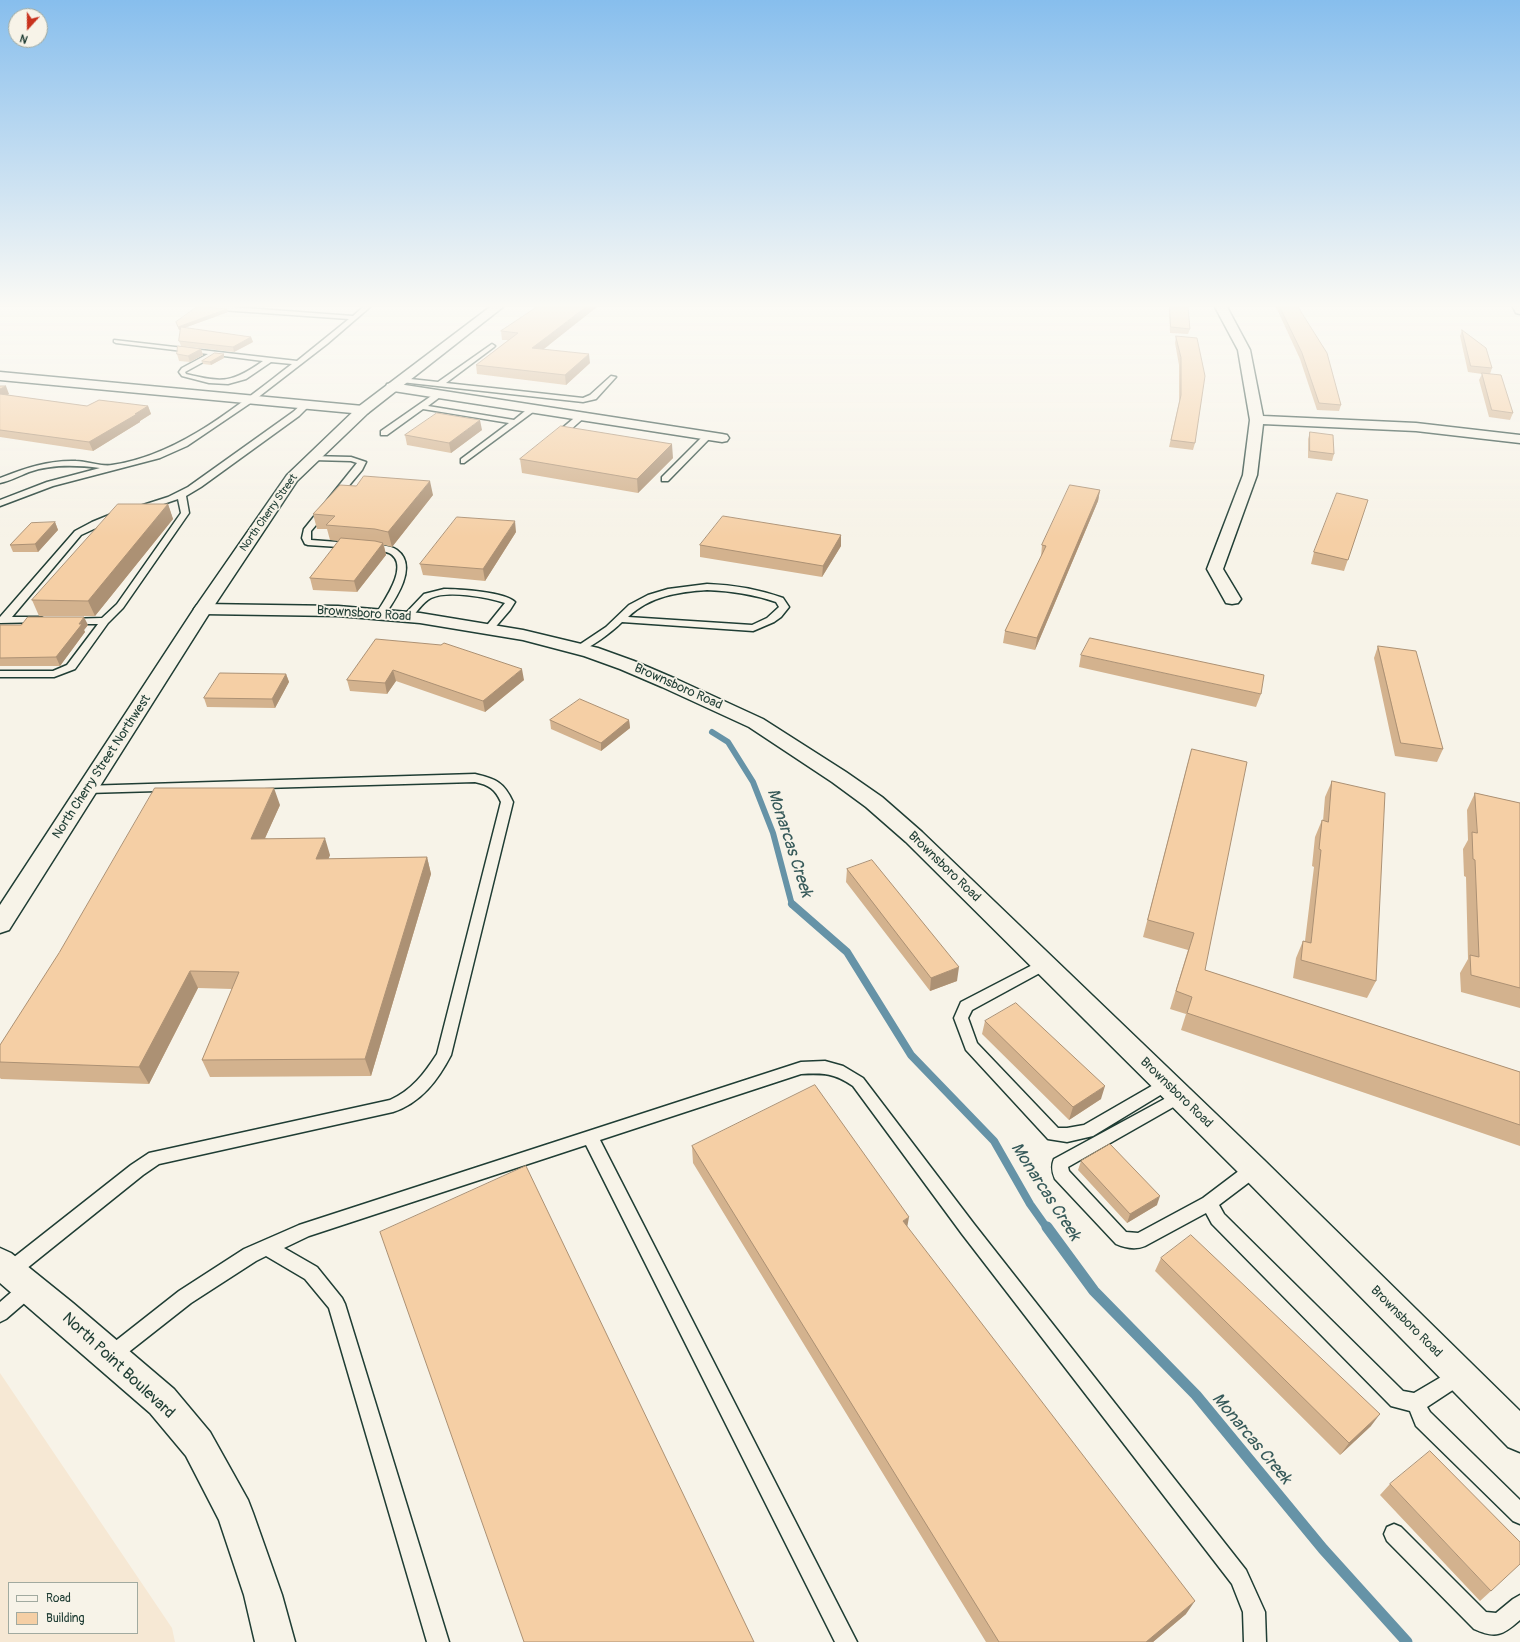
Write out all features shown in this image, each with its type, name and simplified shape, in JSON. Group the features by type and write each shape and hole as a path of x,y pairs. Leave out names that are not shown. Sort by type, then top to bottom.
{"street":[{"path":"79,384 363,410"},
{"name":"North Cherry Street","path":"203,609 292,478 363,410 395,384"},
{"path":"401,384 440,389 533,409 722,438"},
{"path":"1232,599 1215,568 1250,475 1257,420 1251,384"},
{"path":"1257,420 1416,427 1520,439"},
{"name":"Brownsboro Road","path":"203,609 338,611 408,616 523,635 578,649 627,664 756,723 839,777 874,802 914,837 1254,1170 1520,1435"},
{"name":"North Cherry Street Northwest","path":"0,924 203,609"},
{"name":"North Point Boulevard","path":"13,1273 162,1401 198,1444 235,1513 263,1596 275,1642"}],"lane":[{"path":"0,503 50,484 169,451 199,435 250,400 271,384"},
{"path":"384,433 422,407 446,384"},
{"path":"440,389 583,400 593,397 606,384"},
{"path":"2,620 78,533 110,517 164,503 182,496 296,414 306,405"},
{"path":"422,407 515,422"},
{"path":"464,461 533,409"},
{"path":"548,444 582,416"},
{"path":"665,479 708,436"},
{"path":"314,458 351,459 362,462 359,468 311,525 307,531 306,538 308,542 378,548 396,553 402,563 402,575 381,614"},
{"path":"0,481 19,473 55,463 72,462 111,468"},
{"path":"0,674 54,674 71,667 105,621 120,606 185,513 182,496"},
{"path":"578,649 609,629 635,605 651,596 670,590 725,586 768,595 780,600 784,607 778,616 766,624 753,628 621,619"},
{"path":"408,616 426,596 436,592 447,591 502,598 510,602 507,608 489,629"},
{"path":"2,620 105,621"},
{"path":"0,1314 13,1273 155,1158 393,1106 408,1100 419,1091 444,1055 506,802 500,787 487,780 474,778 87,789"},
{"path":"1044,964 966,1006 961,1018 971,1046 1054,1134 1067,1135 1087,1131 1173,1091"},
{"path":"110,1356 185,1297 250,1255 305,1230 801,1068 828,1067 844,1071 858,1082 968,1229 1239,1577 1254,1612 1255,1642"},
{"path":"1173,1091 1060,1164 1061,1174 1122,1239 1139,1241 1209,1202 1254,1170"},
{"path":"590,1137 846,1642"},
{"path":"1209,1202 1218,1219 1398,1399 1416,1403 1460,1376"},
{"path":"267,1247 311,1273 336,1304 438,1642"},
{"path":"1416,1403 1423,1418 1520,1514"},
{"path":"1394,1534 1481,1622 1499,1624 1520,1606"}],"shaded area":[{"path":"0,1373 172,1628 175,1642 0,1642"}],"building":[{"path":"1181,384 1204,384 1195,443 1171,440 1181,395"},
{"path":"1312,384 1335,384 1341,405 1319,403"},
{"path":"1485,384 1504,384 1513,413 1492,410"},
{"path":"0,394 87,406 99,400 148,406 89,442 0,430"},
{"path":"437,413 480,420 449,443 405,435"},
{"path":"561,426 672,444 637,479 520,459"},
{"path":"1310,432 1333,435 1334,454 1310,451"},
{"path":"364,476 430,481 388,532 375,529 326,525 335,516 313,514 340,485 356,486"},
{"path":"1070,485 1100,490 1037,638 1005,631 1046,546 1042,545"},
{"path":"1337,493 1368,500 1348,560 1314,552"},
{"path":"118,504 168,504 88,601 32,600"},
{"path":"723,516 841,535 823,566 700,545"},
{"path":"457,517 515,521 483,569 420,564"},
{"path":"55,522 35,544 10,545 31,523"},
{"path":"341,538 383,543 354,581 310,578"},
{"path":"28,617 84,617 79,624 82,624 56,657 0,658 0,625 21,625"},
{"path":"1090,638 1264,675 1261,694 1081,655"},
{"path":"376,639 441,645 444,643 522,669 483,701 393,670 385,683 347,680"},
{"path":"1378,646 1416,651 1443,749 1401,743"},
{"path":"220,673 286,674 272,699 204,698"},
{"path":"580,699 629,720 601,743 550,720"},
{"path":"1192,749 1247,762 1205,970 1520,1072 1520,1125 1187,1013 1192,997 1176,991 1194,933 1148,920"},
{"path":"1332,781 1385,793 1376,981 1301,960 1303,941 1311,943 1321,850 1319,849 1322,820 1328,822"},
{"path":"155,788 274,788 251,839 325,838 316,859 427,857 365,1059 202,1060 239,972 190,971 139,1067 0,1062 0,1045 59,953"},
{"path":"1475,793 1520,803 1520,988 1471,975 1470,955 1479,957 1475,860 1473,859 1472,832 1477,833"},
{"path":"872,860 959,967 931,978 847,869"},
{"path":"1016,1003 1105,1086 1073,1107 985,1021"},
{"path":"815,1085 909,1217 903,1221 1195,1601 1146,1642 999,1642 692,1146"},
{"path":"1110,1144 1160,1196 1130,1214 1081,1161"},
{"path":"526,1166 754,1642 524,1642 380,1232"},
{"path":"1191,1235 1380,1414 1349,1443 1161,1258"},
{"path":"1430,1451 1520,1542 1520,1564 1491,1591 1390,1484"}],"waterway":[{"name":"Monarcas Creek","path":"712,732 728,742 753,782 773,833 792,905"},
{"name":"Monarcas Creek","path":"792,904 847,952 911,1055 994,1141 1030,1204 1047,1228"},
{"name":"Monarcas Creek","path":"1047,1227 1094,1291 1196,1395 1323,1549 1407,1642"}]}
